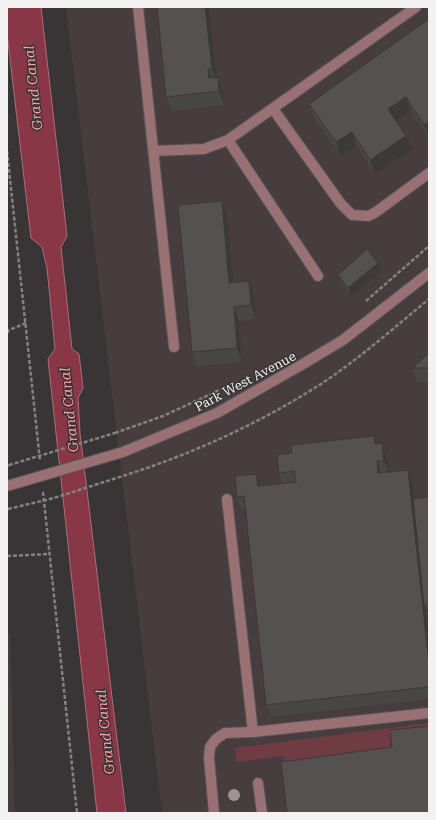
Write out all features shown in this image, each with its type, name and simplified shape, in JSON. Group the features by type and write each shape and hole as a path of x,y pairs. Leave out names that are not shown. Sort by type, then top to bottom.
{"street":[{"path":"138,7 174,347"},
{"path":"154,151 204,149 228,140 416,7"},
{"path":"273,109 342,204 352,215 368,216 376,212 429,173"},
{"path":"228,140 318,276"},
{"name":"Park West Avenue","path":"7,486 122,452 217,413 343,340 429,273"},
{"path":"227,499 253,732"},
{"path":"214,813 209,758 210,748 216,739 225,733 253,732 429,713"},
{"path":"258,783 262,813"}],"path":[{"path":"365,302 429,246"},
{"path":"8,510 54,498 129,474 199,449 257,421 324,382 377,343 429,298"},
{"path":"7,333 9,330 26,323"},
{"path":"8,465 115,433 163,416 238,382"},
{"path":"7,556 49,554"}],"shaded area":[{"path":"66,7 429,7 429,813 162,813"},
{"path":"7,633 10,633 15,813 7,813"},
{"path":"429,723 429,734 390,739 391,756 285,769 283,756 237,762 235,748"}],"water":[{"name":"Grand Canal","path":"7,7 41,7 67,236 61,247 72,349 79,354 83,388 78,398 80,433 126,813 97,813 48,359 55,349 47,268 42,247 31,238 7,33"}],"building":[{"path":"157,7 205,7 212,69 208,69 209,78 218,77 219,91 166,97"},
{"path":"429,19 429,121 424,125 406,97 388,109 406,136 370,160 352,132 336,142 309,104"},
{"path":"222,201 229,283 249,281 251,305 234,307 237,348 192,352 178,205"},
{"path":"367,249 378,263 348,288 338,275"},
{"path":"429,353 429,368 412,368"},
{"path":"374,436 375,444 382,443 384,461 377,461 378,473 408,470 429,664 429,687 266,705 244,496 237,497 235,476 256,474 258,486 296,482 294,471 279,473 277,455 292,453 291,445"},
{"path":"429,497 429,604 424,605 413,499"},
{"path":"429,726 429,813 287,813 281,762 392,747 390,730"}]}
